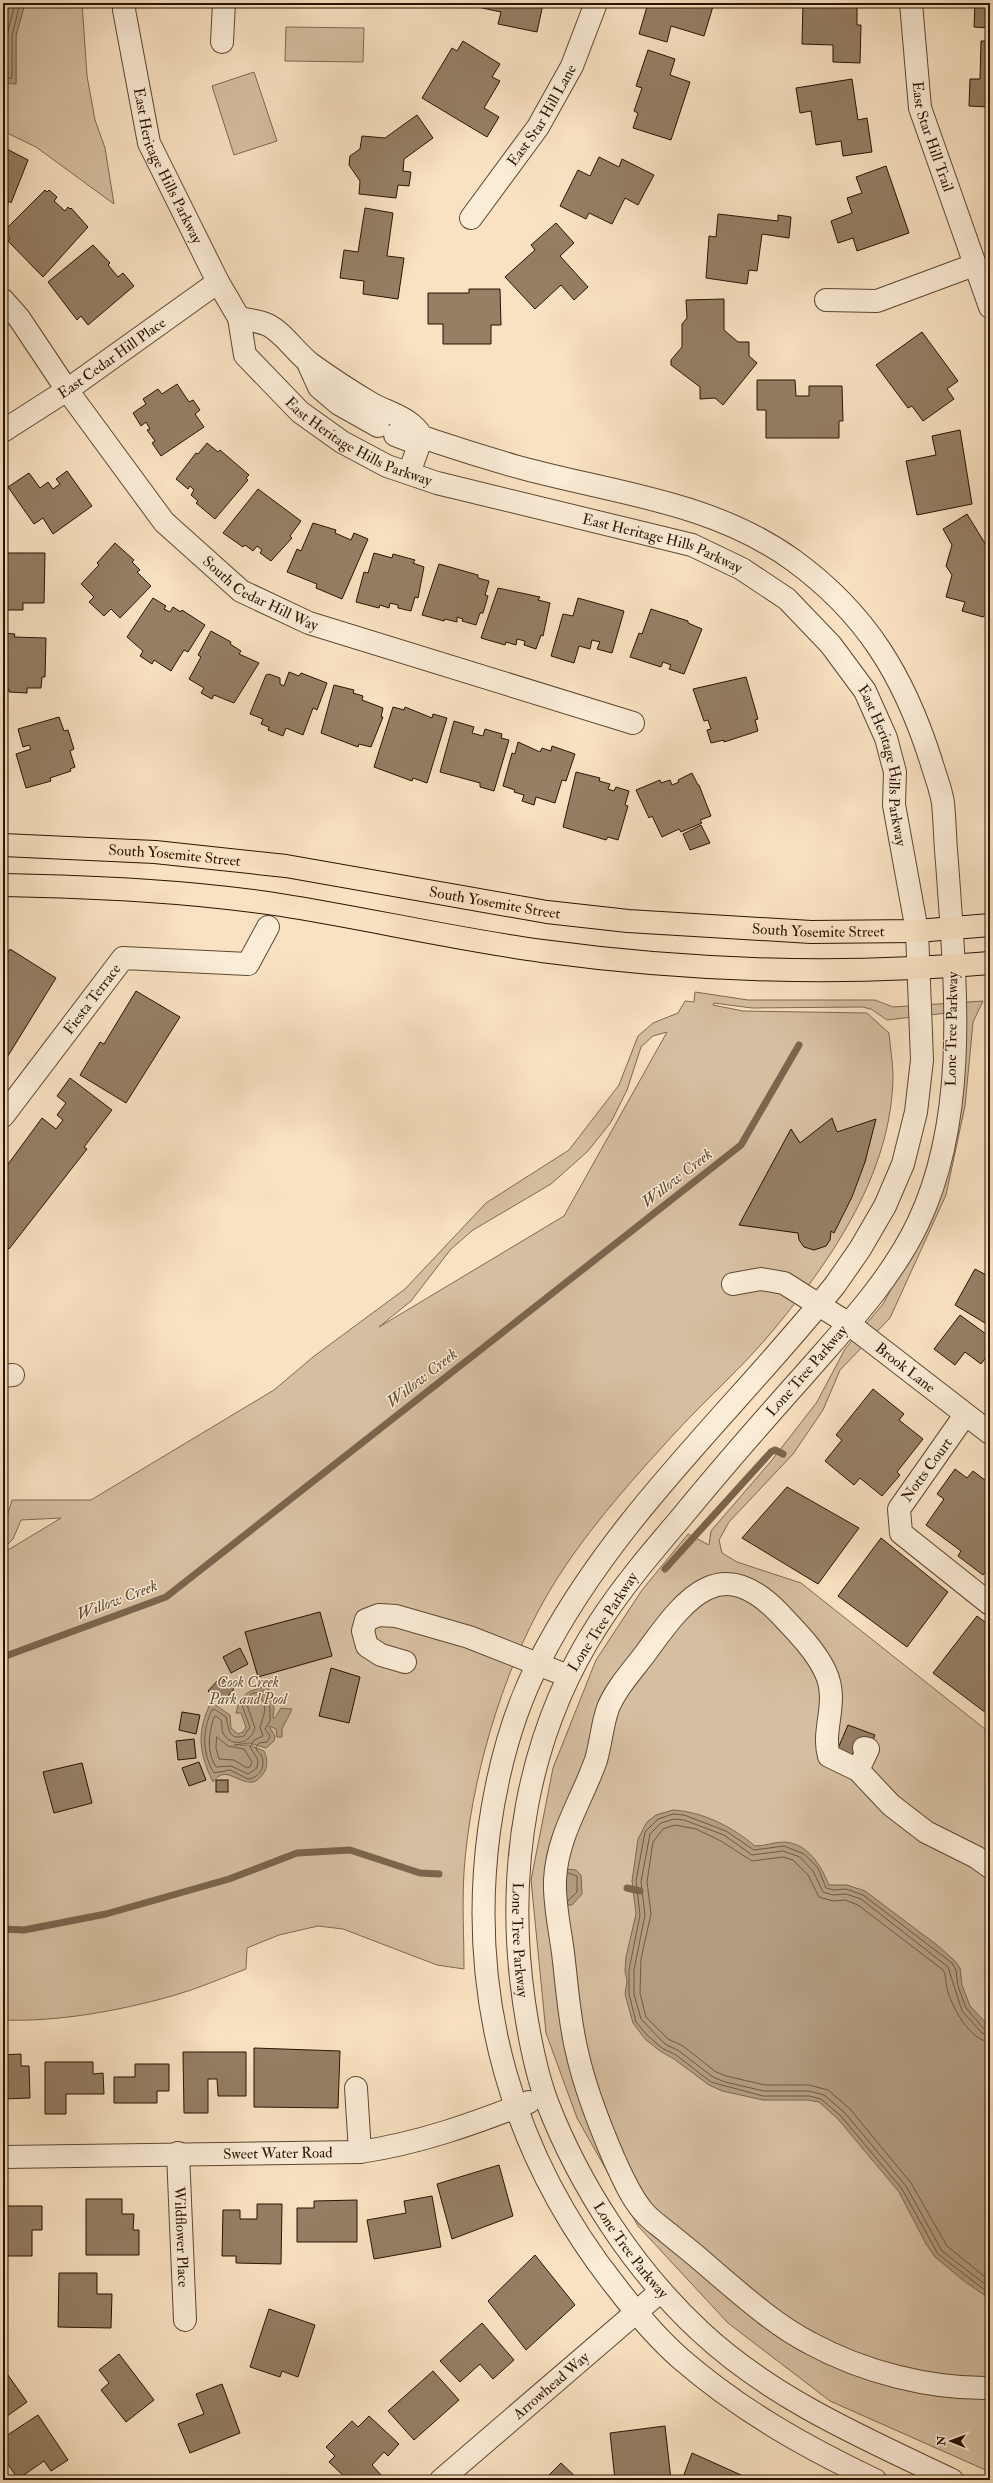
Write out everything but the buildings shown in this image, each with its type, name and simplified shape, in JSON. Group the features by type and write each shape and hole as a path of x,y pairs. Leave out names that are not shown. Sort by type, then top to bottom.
{"main road":[{"name":"South Yosemite Street","path":"3,845 155,852 286,866 547,912 628,921 811,932 917,931 990,925"},
{"path":"3,885 91,887 227,898 280,905 541,951 625,960 737,968 867,970 954,967 990,964"}],"street":[{"name":"East Heritage Hills Parkway","path":"125,3 124,10 149,143 218,282 239,318 245,356 300,412 342,442 387,466 437,483 692,545 742,569 787,599 831,645 865,691 886,738 895,772 894,805 917,931"},
{"path":"222,42 224,3"},
{"name":"East Star Hill Lane","path":"470,218 538,127 572,66 596,3"},
{"name":"East Star Hill Trail","path":"911,3 920,108 990,307"},
{"path":"826,300 877,301 974,265"},
{"name":"East Cedar Hill Place","path":"3,431 67,390 218,282"},
{"name":"South Cedar Hill Way","path":"3,300 19,318 67,390 164,522 241,591 309,623 632,723"},
{"name":"East Heritage Hills Parkway","path":"239,318 270,326 308,362 374,405 409,422 422,437"},
{"name":"East Heritage Hills Parkway","path":"308,362 319,387 339,404 386,431 408,440 422,437 520,468 636,493 704,514 748,533 793,560 847,605 887,656 919,722 942,798 951,929"},
{"path":"300,412 319,387"},
{"path":"342,442 358,415"},
{"path":"409,473 422,437"},
{"name":"Fiesta Terrace","path":"3,1116 123,958 248,964 268,927"},
{"name":"Lone Tree Parkway","path":"951,929 954,967 955,1062 949,1118 936,1173 918,1223 891,1268 849,1324 734,1454 632,1575 598,1625 568,1676 542,1740 526,1808 517,1870 516,1928 519,1970 528,2032 545,2096 565,2144 596,2200 626,2247 662,2291 702,2332 754,2374 787,2397 830,2422 952,2480"},
{"name":"Lone Tree Parkway","path":"875,2480 815,2451 734,2401 679,2357 636,2313 599,2266 567,2217 535,2158 516,2107 500,2056 489,2000 483,1930 484,1868 493,1801 509,1737 538,1664 570,1607 607,1552 652,1496 819,1304 860,1249 885,1206 903,1164 916,1112 922,1060 917,931"},
{"name":"Brook Lane","path":"733,1284 761,1279 784,1283 849,1324 965,1415 989,1431"},
{"name":"Notts Court","path":"965,1415 899,1509 901,1533 990,1604"},
{"path":"990,1867 976,1857 926,1832 907,1819 872,1786 858,1770 830,1757 826,1746 831,1721 831,1686 819,1660 767,1601 754,1592 739,1586 725,1585 708,1586 681,1606 619,1689 608,1708 596,1759 564,1835 555,1880 576,2048 586,2088 600,2126 635,2201 645,2215 743,2297 810,2343 841,2358 871,2369 943,2386 964,2389 990,2388"},
{"path":"405,1662 381,1654 368,1646 363,1631 366,1620 379,1614 396,1616 469,1637 568,1676"},
{"path":"858,1770 868,1749 864,1748"},
{"path":"356,2088 360,2152"},
{"name":"Sweet Water Road","path":"3,2157 178,2153 360,2152 384,2148 465,2128 545,2096"},
{"name":"Wildflower Place","path":"178,2153 185,2320"},
{"name":"Arrowhead Way","path":"441,2480 662,2291"}],"green space":[{"path":"25,3 82,3 87,76 95,120 105,148 114,204 36,147 3,131 3,83 16,83 16,36"},
{"path":"286,27 364,28 363,62 285,61"},
{"path":"254,72 277,141 234,155 212,86"},
{"name":"Cook Creek Park and Pool","path":"695,992 748,1000 875,1000 893,1007 983,1001 973,1022 965,1106 946,1195 890,1318 840,1370 823,1410 793,1454 729,1522 719,1540 722,1553 737,1562 801,1583 990,1733 990,2472 830,2401 728,2323 638,2226 577,2118 546,2033 531,1880 553,1768 596,1660 642,1590 688,1534 709,1545 711,1531 772,1460 817,1402 845,1349 883,1304 911,1253 964,1011 887,1020 871,1009 862,1007 752,1008 714,1003 713,1005 743,1011 867,1013 889,1033 893,1065 890,1111 882,1146 871,1179 838,1243 797,1301 739,1368 640,1471 606,1512 559,1575 530,1628 515,1660 490,1730 473,1802 467,1838 464,1872 464,1969 437,1965 343,1929 318,1926 279,1935 247,1948 246,1969 172,1996 109,2011 88,2014 45,2019 3,2020 3,1553 61,1518 21,1520 13,1539 3,1549 3,1530 12,1500 91,1500 274,1390 313,1357 405,1289 486,1203 569,1150 619,1085 638,1036 653,1023 678,1013 685,1001 694,1002","holes":["667,1032 564,1216 379,1327 411,1301 451,1249 473,1230 551,1184 588,1151 611,1122 627,1090 641,1047 653,1036"]}],"water":[{"path":"3,3 25,3 16,36 16,84 3,83"},
{"path":"268,1686 274,1708 273,1718 275,1718 281,1708 292,1709 282,1729 282,1737 277,1737 276,1729 269,1726 275,1736 274,1741 266,1748 249,1743 234,1745 249,1745 264,1751 267,1765 264,1773 254,1782 248,1782 232,1776 222,1775 213,1782 208,1772 201,1743 203,1724 211,1702 230,1715 231,1728 238,1734 243,1732 246,1727 241,1713 236,1713 240,1701 251,1691"},
{"path":"673,1810 684,1811 707,1817 737,1833 755,1846 784,1842 800,1846 818,1863 829,1885 847,1885 865,1891 937,1945 955,1961 960,1968 962,1985 970,2006 990,2027 990,2299 964,2281 935,2257 926,2244 899,2192 838,2119 819,2102 808,2100 763,2100 722,2091 709,2085 674,2059 660,2051 645,2039 633,2023 625,1994 627,1981 625,1971 626,1957 636,1914 632,1881 638,1839 647,1822 656,1815"},
{"path":"566,1869 576,1870 581,1875 582,1894 572,1905 567,1905 563,1872"}],"waterway":[{"name":"Willow Creek","path":"3,1657 166,1597 741,1145 799,1045"},
{"path":"665,1569 771,1452 775,1450 783,1454"},
{"path":"3,1929 24,1930 106,1914 229,1879 297,1853 350,1850 420,1873 439,1874"},
{"path":"627,1888 640,1891"}]}
